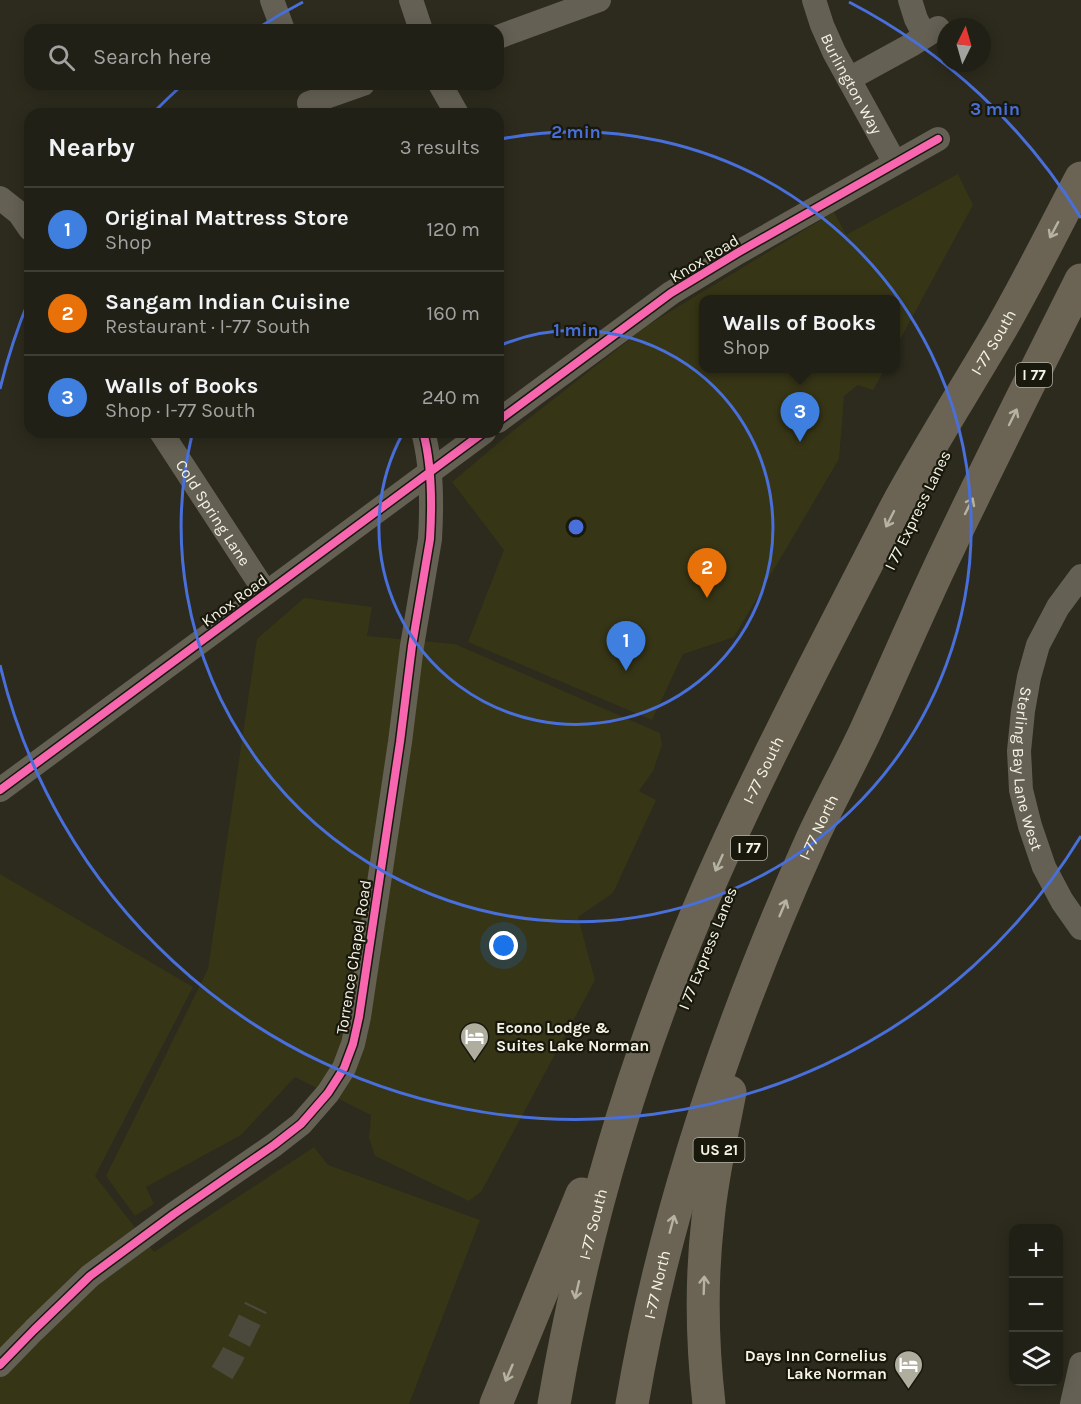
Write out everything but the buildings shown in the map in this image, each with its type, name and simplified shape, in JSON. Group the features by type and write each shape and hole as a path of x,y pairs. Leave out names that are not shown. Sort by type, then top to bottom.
{"highway":[{"name":"I-77 South","path":"554,1404 597,1204 651,1032 694,920 770,755 897,505 1004,323 1081,178"},
{"name":"I-77 North","path":"632,1404 658,1280 687,1168 723,1057 760,962 812,841 950,543 1081,280"},
{"name":"I 77 Express Lanes","path":"576,1404 590,1326 618,1210 651,1095 713,927 816,710 916,515 1004,323"},
{"name":"I 77 Express Lanes","path":"611,1404 624,1333 651,1219 685,1106 724,995 769,887 838,744 950,543"},
{"name":"US 21","path":"709,1404 704,1299 708,1220 731,1088 750,1031 760,962"},
{"path":"496,1404 592,1168 651,1032"}],"street":[{"path":"272,0 281,24"},
{"path":"411,0 419,24"},
{"path":"504,35 599,0"},
{"name":"Burlington Way","path":"814,0 834,52 895,163"},
{"path":"849,79 932,32 916,19 910,0"},
{"path":"308,100 342,90"},
{"path":"443,90 454,108"},
{"name":"Knox Road","path":"504,417 671,294 737,253 938,139"},
{"path":"0,198 19,213 24,220"},
{"name":"Cold Spring Lane","path":"165,438 266,593"},
{"name":"Torrence Chapel Road","path":"0,1365 98,1270 301,1124 328,1093 344,1068 353,1044 359,1017 412,646 430,539 429,473 424,438"},
{"name":"Knox Road","path":"0,790 476,438"},
{"name":"Sterling Bay Lane West","path":"1081,576 1058,608 1038,645 1029,677 1019,751 1021,789 1030,826 1044,867 1062,901 1081,928"},
{"path":"1072,1404 1081,1364"}],"shaded area":[{"path":"958,174 973,205 900,340 900,295 699,295 699,373 883,373 873,390 858,385 844,396 839,459 734,637 683,654 652,720 468,642 504,550 452,482 514,430 648,325 834,212 846,235"},
{"path":"304,598 372,607 367,636 455,644 660,733 662,745 653,771 639,791 656,800 613,893 578,917 595,980 481,1192 469,1201 375,1156 369,1138 371,1115 295,1077 241,1135 146,1187 154,1204 135,1216 106,1176 208,969 257,639"},
{"path":"0,874 193,987 95,1176 154,1252 314,1147 328,1165 480,1220 409,1404 0,1404"}],"tunnel":[{"path":"222,1373 256,1307"}],"cycle path":[{"path":"504,417 671,293 938,139"},
{"path":"0,1365 90,1276 301,1124 328,1093 344,1068 353,1044 359,1017 412,646 430,539 431,485 424,438"},
{"path":"0,790 476,438"}],"place":[{"name":"Walls of Books","path":"800,442"},
{"name":"Sangam Indian Cuisine","path":"707,598"},
{"name":"Original Mattress Store","path":"626,671"},
{"name":"Econo Lodge & Suites Lake Norman","path":"475,1062"},
{"name":"Days Inn Cornelius Lake Norman","path":"908,1390"}]}
